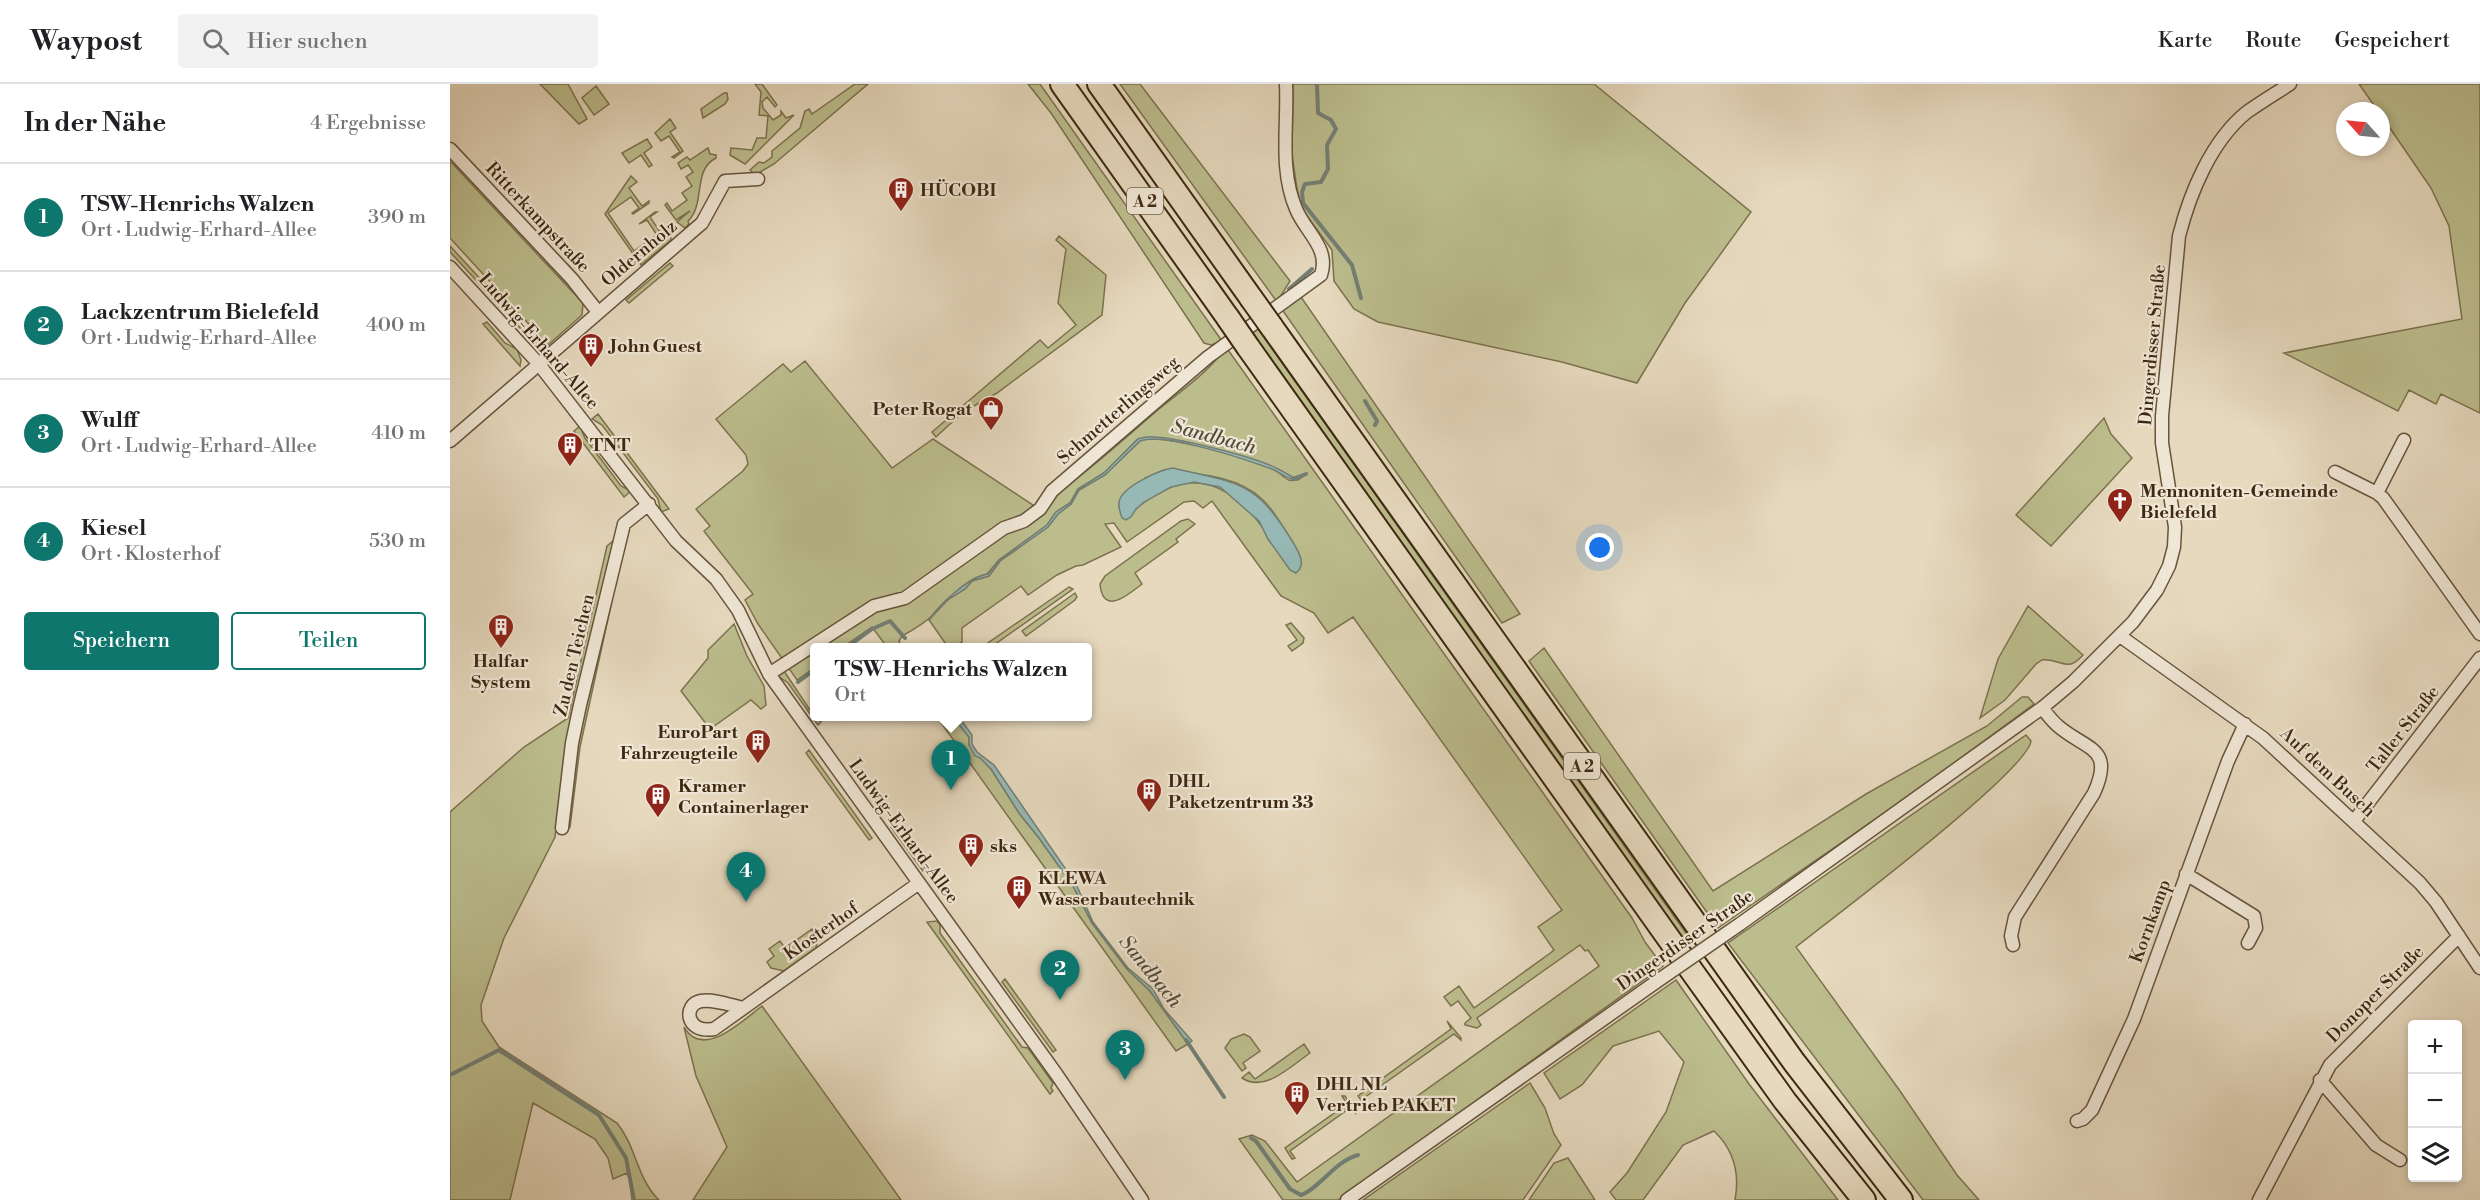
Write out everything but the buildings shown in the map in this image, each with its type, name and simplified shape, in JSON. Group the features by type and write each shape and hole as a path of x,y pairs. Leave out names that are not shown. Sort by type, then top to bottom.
{"highway":[{"name":"A 2","path":"1062,84 1707,993 1785,1101 1864,1200"},
{"name":"A 2","path":"1099,84 1787,1052 1901,1200"}],"street":[{"name":"Schmetterlingsweg","path":"817,643 874,606 905,598 1004,528 1024,521 1040,508 1052,490 1208,357 1321,274 1325,263 1321,248 1307,230 1295,208 1289,184 1285,157 1286,84"},
{"name":"Dingerdisser Straße","path":"1347,1200 1740,924 2042,708 2120,636 2157,590 2169,566 2174,547 2175,527 2162,443 2162,416 2179,236 2184,219 2200,177 2223,139 2247,113 2290,84"},
{"name":"Ritterkampstraße","path":"450,149 572,279 598,312"},
{"name":"Oldernholz","path":"450,441 702,223 725,181 759,179"},
{"name":"Ludwig-Erhard-Allee","path":"450,267 538,363 676,541 717,579 738,610 769,674 1092,1125 1142,1200"},
{"path":"2377,493 2404,440"},
{"path":"2335,472 2377,493 2480,634"},
{"name":"Zu den Teichen","path":"562,828 580,705 624,524 649,504"},
{"name":"Auf dem Busch","path":"2120,636 2263,738 2354,821 2429,892 2480,968"},
{"name":"Schmetterlingsweg","path":"769,674 810,647"},
{"name":"Taller Straße","path":"2354,821 2480,658"},
{"path":"2013,945 2011,936 2015,916 2094,793 2101,773 2097,752 2058,726 2042,708"},
{"name":"Kornkamp","path":"2077,1121 2083,1119 2092,1110 2130,1029 2186,874 2234,747 2245,724"},
{"path":"2186,874 2254,916 2256,928 2248,943"},
{"name":"Klosterhof","path":"743,1008 919,883"},
{"name":"Donoper Straße","path":"2259,1200 2320,1080 2330,1065 2459,936"},
{"path":"2320,1080 2376,1145 2400,1160"}],"green space":[{"path":"540,84 568,84 587,119 579,124"},
{"path":"755,84 762,84 777,105 775,107 767,97 762,102 763,108 773,120 781,115 781,111 786,118 794,115 745,164 730,155 731,148 752,150 757,138 766,138 768,116 759,115 761,92"},
{"path":"855,84 868,84 774,164 755,175 750,170 759,162 764,163 772,157 772,151 800,128 805,111 809,109 812,114"},
{"path":"1028,84 1040,84 1222,341 1211,345 1204,343 1051,113"},
{"path":"1120,84 1140,84 1290,281 1277,302"},
{"path":"1293,84 1594,84 1751,212 1685,303 1637,383 1562,362 1378,322 1354,309 1334,281 1332,250 1302,209 1292,154"},
{"path":"2359,84 2480,84 2480,413 2441,394 2436,404 2409,390 2398,411 2284,353 2462,319 2449,226 2431,188 2390,128 2390,102 2372,102"},
{"path":"596,86 609,104 594,115 582,98"},
{"path":"727,93 728,99 725,104 703,118 701,109"},
{"path":"670,119 676,128 670,132 683,151 674,158 672,157 680,152 669,136 661,141 655,133"},
{"path":"647,139 652,147 644,153 652,165 649,167 641,155 629,163 622,153"},
{"path":"708,148 710,154 716,155 716,158 704,171 697,206 685,228 677,222 690,211 676,220 665,205 667,203 672,211 687,200 682,193 692,186 686,177 693,172 688,165 681,169 678,163 687,157 690,160"},
{"path":"450,161 583,303 582,315 548,345 450,238"},
{"path":"631,176 637,182 629,188 642,206 649,201 649,203 633,214 639,208 631,197 608,213 634,251 657,235 647,220 639,224 655,212 657,212 650,217 660,232 667,227 670,231 671,240 641,265 605,214"},
{"path":"1059,236 1106,275 1102,315 997,393 963,412 936,437 932,432 1040,340 1048,348 1076,325 1058,303 1066,249 1056,240"},
{"path":"450,246 543,347 532,345 526,340 522,330 450,252"},
{"path":"670,263 673,266 629,303 626,300"},
{"path":"1301,297 1520,614 1502,623 1281,308"},
{"path":"487,322 505,343 517,349 521,360 520,366 483,324"},
{"path":"1258,329 1693,943 1688,946 1306,410 1252,333"},
{"path":"1226,347 1632,918 1645,942 1663,966 1338,1200 1283,1200 1239,1139 1252,1135 1265,1141 1297,1182 1599,966 1588,950 1585,951 1580,945 1477,1018 1481,1025 1477,1028 1465,1025 1471,1018 1458,1001 1451,1006 1444,997 1459,986 1474,1008 1549,954 1554,950 1538,927 1562,910 1353,617 1328,633 1314,613 1281,596 1212,501 1203,508 1194,501 1184,502 1127,542 1114,523 1105,524 1121,547 1057,575 1028,595 1021,586 962,628 962,642 945,643 929,620 939,609 923,623 902,636 900,643 884,643 872,627 849,643 810,643 810,671 797,680 758,624 745,600 753,594 704,531 710,526 696,509 743,471 748,464 746,455 716,419 783,364 791,372 805,361 892,468 933,439 1033,505 1030,513 1080,476 1195,380 1212,365","holes":["1151,438 1170,439 1192,443 1239,456 1270,468 1226,453 1185,443 1151,439 1140,441 1105,475 1079,490 1071,504 1058,514 1048,527 1000,561 989,576 972,581 965,589 949,599 965,584 987,574 999,560 1047,525 1056,512 1070,503 1078,489 1104,473 1138,439","1275,469 1291,478 1306,474 1299,479 1289,480","1164,470 1228,480 1252,491 1270,508 1292,541 1268,539 1258,521 1230,495 1217,487 1203,484 1190,483 1176,486 1149,499 1136,509 1145,478"]},
{"path":"598,414 669,509 661,512 658,499 602,425 592,419"},
{"path":"2104,418 2111,434 2132,458 2051,546 2016,515"},
{"path":"580,426 585,438 621,486 631,491 624,497 574,431"},
{"path":"1188,519 1195,524 1176,539 1178,542 1135,573 1142,584 1117,600 1106,599 1102,594 1100,584 1105,576 1181,521"},
{"path":"613,541 616,542 558,813 555,837 504,938 481,1005 482,1021 499,1047 617,1123 646,1182 659,1200 632,1200 627,1173 613,1179 608,1158 595,1139 533,1103 510,1200 450,1200 450,812 524,747 568,718 607,546"},
{"path":"1069,587 1073,589 997,643 988,643"},
{"path":"1075,593 1077,597 1075,600 1026,636 1022,631"},
{"path":"611,605 580,747 570,827 566,830 577,746 606,615"},
{"path":"2028,606 2083,655 2072,664 2042,660 2005,700 1980,718 1998,659"},
{"path":"1291,623 1304,638 1303,643 1292,651 1288,646 1297,640 1286,625"},
{"path":"734,624 747,656 764,686 766,705 761,709 751,700 710,729 681,691 708,658 708,650"},
{"path":"1544,648 1713,891 1866,794 1987,726 2022,697 2028,697 2034,704 1919,789 1718,928 1529,661"},
{"path":"784,671 810,710 810,714 788,683 778,676"},
{"path":"940,721 956,721 969,737 969,745 991,769 1019,813 1073,886 1092,923 1127,969 1150,991 1188,1044 1176,1051"},
{"path":"2026,735 2031,741 2021,758 1998,782 1885,878 1796,947 1900,1091 1957,1175 1979,1200 1923,1200 1728,943"},
{"path":"809,750 872,838 869,840 806,753"},
{"path":"894,824 926,869 923,871 891,827"},
{"path":"937,921 940,925 940,933 1022,1047 1028,1048 1053,1083 1051,1088 1053,1091 1050,1094 927,922"},
{"path":"812,929 818,938 816,948 784,971 771,968 767,962 774,956 769,949 780,941 785,948"},
{"path":"1005,979 1056,1050 1053,1052 1002,982"},
{"path":"1676,980 1749,1084 1838,1200 1735,1200 1737,1180 1734,1162 1721,1138 1714,1131 1683,1145 1643,1200 1616,1200 1610,1192 1627,1173 1666,1112 1684,1062 1659,1031 1613,1046 1582,1085 1560,1099 1544,1073"},
{"path":"762,1006 901,1200 693,1200 727,1147 696,1076 684,1027 692,1036 701,1040 712,1039 734,1028"},
{"path":"1447,1021 1461,1040 1454,1034 1361,1100 1358,1096 1451,1029"},
{"path":"1244,1034 1250,1037 1260,1051 1243,1063 1246,1068 1242,1071 1225,1048 1231,1039"},
{"path":"1304,1044 1310,1053 1278,1076 1260,1082 1251,1082 1242,1078 1249,1072 1255,1079"},
{"path":"1530,1083 1545,1108 1554,1134 1561,1145 1523,1200 1363,1200"},
{"path":"1342,1096 1345,1096 1356,1114 1350,1108 1290,1151 1295,1158 1292,1159 1285,1148 1347,1104"},
{"path":"1568,1158 1595,1200 1529,1200 1554,1163"}],"water":[{"path":"1146,437 1173,439 1233,453 1267,464 1298,480 1260,465 1185,443 1151,439 1140,441 1105,475 1079,490 1071,504 1058,514 1048,527 1000,561 989,576 972,581 965,589 947,600 929,620 939,607 955,592 972,580 988,574 999,560 1047,525 1056,512 1070,503 1078,489 1104,473 1138,439"},
{"path":"1173,468 1231,482 1257,496 1281,523 1296,548 1301,559 1299,570 1296,573 1290,570 1268,539 1259,521 1220,487 1194,482 1171,487 1144,502 1131,517 1126,520 1122,518 1119,508 1120,499 1128,489 1143,479"},
{"path":"956,721 962,721 972,735 972,744 977,752 994,765 1076,884 1093,922 1128,968 1153,989 1164,1009 1192,1041 1188,1044 1150,991 1127,969 1092,923 1073,886 1019,813 991,769 975,756 969,745 969,737"}],"waterway":[{"name":"Sandbach","path":"1317,84 1318,113 1331,120 1336,129 1327,145 1328,169 1321,182 1305,184 1302,192 1303,203 1352,265 1361,298"},
{"path":"1289,289 1312,269"},
{"name":"Sandbach","path":"1365,401 1377,421 1375,425"},
{"name":"Sandbach","path":"1293,479 1306,474"},
{"path":"853,643 872,629 890,621 905,638"},
{"path":"798,682 810,673"},
{"name":"Sandbach","path":"1186,1040 1224,1097"},
{"path":"450,1075 499,1050 599,1115 626,1158 634,1200"},
{"name":"Sandbach","path":"1251,1138 1256,1141 1290,1189 1301,1195 1308,1192 1342,1163 1358,1155"}],"place":[{"name":"HÜCOBI","path":"901,213"},
{"name":"John Guest","path":"591,369"},
{"name":"Peter Rogat","path":"991,432"},
{"name":"TNT","path":"570,468"},
{"name":"Mennoniten-Gemeinde Bielefeld","path":"2120,524"},
{"name":"Halfar System","path":"501,650"},
{"name":"EuroPart Fahrzeugteile","path":"758,765"},
{"name":"TSW-Henrichs Walzen","path":"951,790"},
{"name":"DHL Paketzentrum 33","path":"1149,814"},
{"name":"Kramer Containerlager","path":"658,819"},
{"name":"sks","path":"971,869"},
{"name":"Kiesel","path":"746,902"},
{"name":"KLEWA Wasserbautechnik","path":"1019,911"},
{"name":"Lackzentrum Bielefeld","path":"1060,1000"},
{"name":"Wulff","path":"1125,1080"},
{"name":"DHL NL Vertrieb PAKET","path":"1297,1117"}]}
